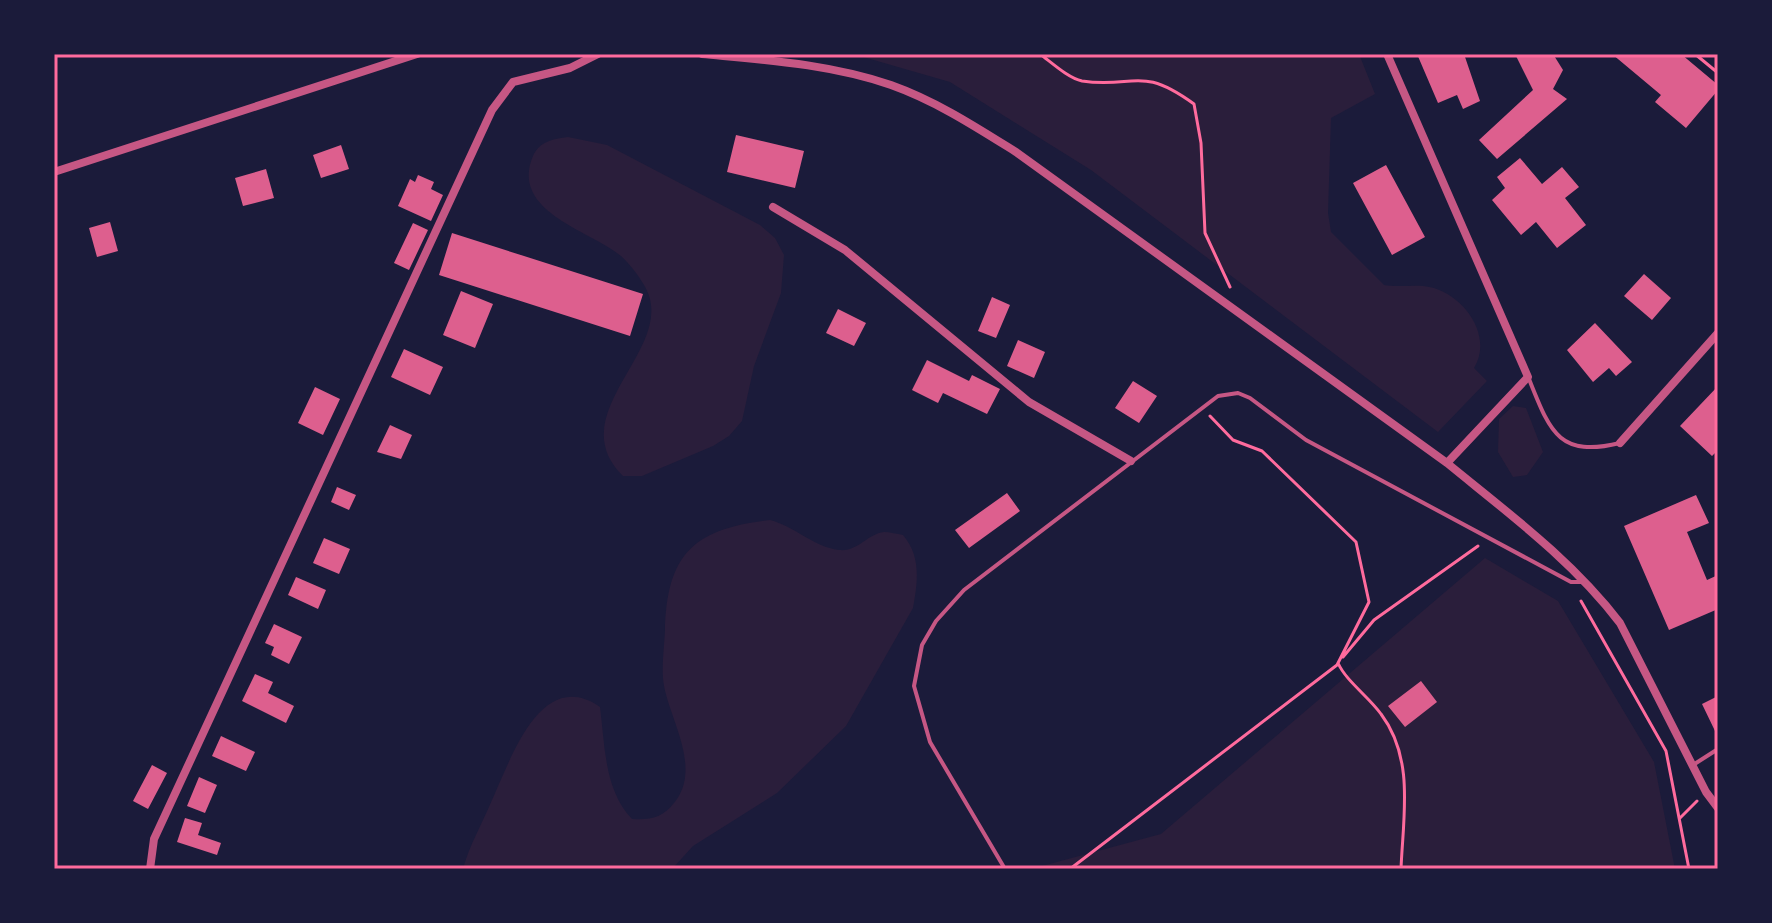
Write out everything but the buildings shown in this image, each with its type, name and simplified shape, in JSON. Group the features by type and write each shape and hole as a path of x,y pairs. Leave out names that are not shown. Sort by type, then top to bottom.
{"street":[{"path":"54,172 417,54"},
{"path":"150,869 154,839 492,110 513,82 570,68 598,54"},
{"path":"702,54 842,71 892,86 951,113 1016,152 1447,463 1586,582 1620,623 1706,792 1718,808"},
{"path":"1387,54 1528,377 1447,463"},
{"path":"773,207 845,250 1029,402 1131,461"},
{"path":"1620,443 1718,333"}],"lane":[{"path":"1528,377 1546,421 1564,442 1590,450 1620,443"},
{"path":"1005,869 930,742 914,686 922,645 936,621 964,590 1222,394 1238,393 1250,398 1306,440 1571,582 1586,582"},
{"path":"1692,765 1718,749"}],"path":[{"path":"1040,54 1079,81 1147,79 1170,86 1194,104 1201,143 1205,233 1230,287"},
{"path":"1695,54 1718,73"},
{"path":"1202,408 1233,440 1262,451 1356,542 1369,602 1337,665"},
{"path":"1070,869 1337,665 1374,620 1488,538"},
{"path":"1571,582 1666,751 1689,869"},
{"path":"1337,665 1382,714 1401,751 1404,778 1401,869"},
{"path":"1680,818 1706,792"}],"shaded area":[{"path":"853,54 1359,54 1375,94 1331,118 1328,213 1331,232 1384,285 1434,288 1456,300 1473,320 1478,332 1479,356 1474,368 1487,381 1438,432 1091,170 950,82"},
{"path":"568,137 607,145 760,225 775,238 784,255 781,293 754,366 742,421 729,436 713,446 642,476 623,476 607,452 604,428 611,404 648,332 651,308 644,285 621,256 557,218 543,206 533,192 529,175 533,156 539,147"},
{"path":"1513,406 1526,408 1543,452 1527,475 1513,477 1498,452 1499,419"},
{"path":"770,520 839,550 852,548 878,533 886,532 903,535 913,551 917,579 913,608 846,726 777,793 693,846 672,869 463,869 519,742 545,708 561,698 579,698 600,707 611,781 632,819 656,817 674,803 682,790 685,761 663,679 667,604 672,582 679,564 704,539 722,530"},
{"path":"1485,558 1558,601 1654,762 1675,869 1031,869 1161,834"}]}
